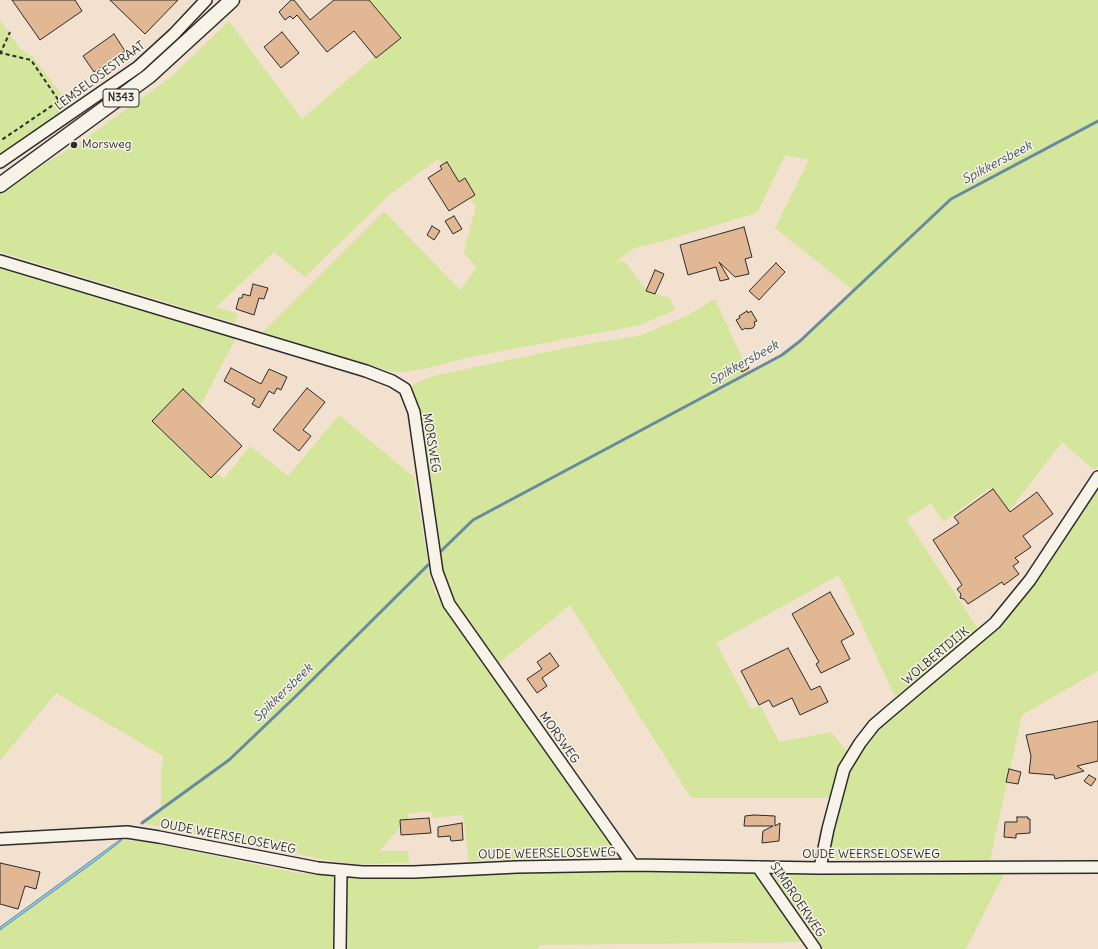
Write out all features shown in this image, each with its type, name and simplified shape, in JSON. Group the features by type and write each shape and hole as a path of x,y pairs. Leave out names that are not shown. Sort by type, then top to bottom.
{"main road":[{"name":"N343","path":"0,185 149,76 232,0"}],"street":[{"name":"LEMSELOSESTRAAT","path":"0,162 138,68 174,34 206,0"},
{"name":"MORSWEG","path":"0,261 366,371 392,381 405,389 414,412 437,572 449,604 633,865"},
{"name":"WOLBERTDIJK","path":"820,868 844,769 860,743 874,725 995,623 1030,580 1098,477"},
{"name":"OUDE WEERSELOSEWEG","path":"0,839 127,832 341,871 414,872 517,867 633,865 820,868 1098,867"},
{"name":"SIMBROEKWEG","path":"758,867 815,949"},
{"path":"340,949 341,871"}],"path":[{"path":"0,141 59,101 31,60 0,53 10,32"}],"green space":[{"path":"365,0 1098,0 1098,466 1094,470 1062,442 1009,511 991,487 943,522 931,503 906,519 979,630 895,697 839,575 716,643 751,709 760,705 779,742 831,732 847,751 830,798 691,798 570,605 499,663 458,606 447,588 441,567 411,389 414,384 433,376 575,346 639,336 686,316 715,299 749,373 782,355 800,341 853,290 775,228 809,160 785,155 758,211 753,214 660,242 634,248 616,262 624,261 643,286 651,292 670,298 675,310 640,325 470,357 428,368 405,372 393,372 263,332 379,216 385,212 460,290 477,267 465,255 464,251 476,206 438,159 388,196 305,277 274,252 216,307 238,314 235,323 0,252 0,192 86,138 171,77 229,21 302,119 397,37"},
{"path":"0,20 20,49 33,57 72,108 0,154"},
{"path":"0,266 237,336 180,444 224,479 250,446 288,476 339,415 414,477 430,577 436,595 616,851 616,854 614,856 469,861 463,815 433,818 431,811 408,814 408,821 399,828 380,851 408,851 409,863 355,864 332,861 142,823 161,809 161,775 163,756 56,693 0,761"},
{"path":"1098,480 1098,671 1022,715 990,860 825,859 843,790 854,757 884,722 982,639"},
{"path":"122,840 149,842 297,873 333,875 333,949 0,949 0,930"},
{"path":"552,870 756,871 805,942 540,945 537,949 345,949 345,878 373,879"},
{"path":"768,872 1005,872 966,949 822,949"}],"water":[{"path":"121,839 121,841 94,862 0,930 0,927"}],"building":[{"path":"12,0 75,0 82,11 40,40"},
{"path":"110,0 178,0 145,34"},
{"path":"291,0 294,0 310,20 334,0 369,0 401,38 376,58 354,31 327,52 297,15 293,19 290,16 285,20 279,12"},
{"path":"282,32 299,53 281,68 264,47"},
{"path":"114,34 125,51 94,72 83,56"},
{"path":"447,162 459,182 465,178 475,195 449,211 428,178 442,169 440,166"},
{"path":"454,216 462,229 453,234 445,221"},
{"path":"432,226 440,231 434,240 427,235"},
{"path":"744,227 752,257 745,259 749,274 735,277 719,262 729,279 720,281 716,267 688,275 680,245"},
{"path":"776,263 785,272 759,300 749,291"},
{"path":"655,270 664,274 655,294 646,291"},
{"path":"253,284 268,288 264,299 259,298 254,315 236,309 239,298 242,298 243,294 250,296"},
{"path":"747,311 748,313 751,311 757,321 754,322 755,325 753,328 746,328 742,330 736,320"},
{"path":"745,361 749,368 742,372 738,365"},
{"path":"231,368 261,384 269,369 287,377 281,390 277,388 274,394 269,391 259,408 252,404 255,399 224,381"},
{"path":"307,388 325,402 303,430 311,436 299,451 273,430"},
{"path":"183,389 242,446 211,478 152,421"},
{"path":"993,489 1010,512 1037,492 1053,514 1023,536 1031,547 1015,558 1019,562 1013,566 1019,574 1004,585 1002,582 968,604 964,599 960,598 961,594 957,589 962,585 933,540 959,523 954,517"},
{"path":"830,592 854,634 841,641 850,659 821,673 816,664 819,662 792,614"},
{"path":"788,648 811,690 820,686 828,702 800,715 792,698 773,707 769,700 759,705 741,671"},
{"path":"550,653 559,666 542,678 547,686 537,693 527,679 542,669 537,662"},
{"path":"1098,721 1098,761 1077,766 1084,771 1055,779 1054,775 1029,773 1031,756 1026,735"},
{"path":"1009,769 1021,772 1018,784 1006,782"},
{"path":"1089,775 1096,779 1091,786 1084,781"},
{"path":"745,816 775,816 775,826 780,823 779,841 762,843 763,831 773,826 744,826"},
{"path":"1017,817 1028,817 1028,819 1030,819 1030,833 1016,834 1016,838 1004,837 1005,822 1017,822"},
{"path":"429,818 431,833 401,835 400,820"},
{"path":"462,823 463,840 451,841 450,836 438,837 438,827"},
{"path":"0,863 40,872 36,889 25,886 18,909 0,904"}],"waterway":[{"name":"Spikkersbeek","path":"438,554 473,520 782,355 800,341 951,199 1098,121"},
{"name":"Spikkersbeek","path":"142,823 229,760 428,565"}],"place":[{"name":"Morsweg","path":"74,145"}]}
